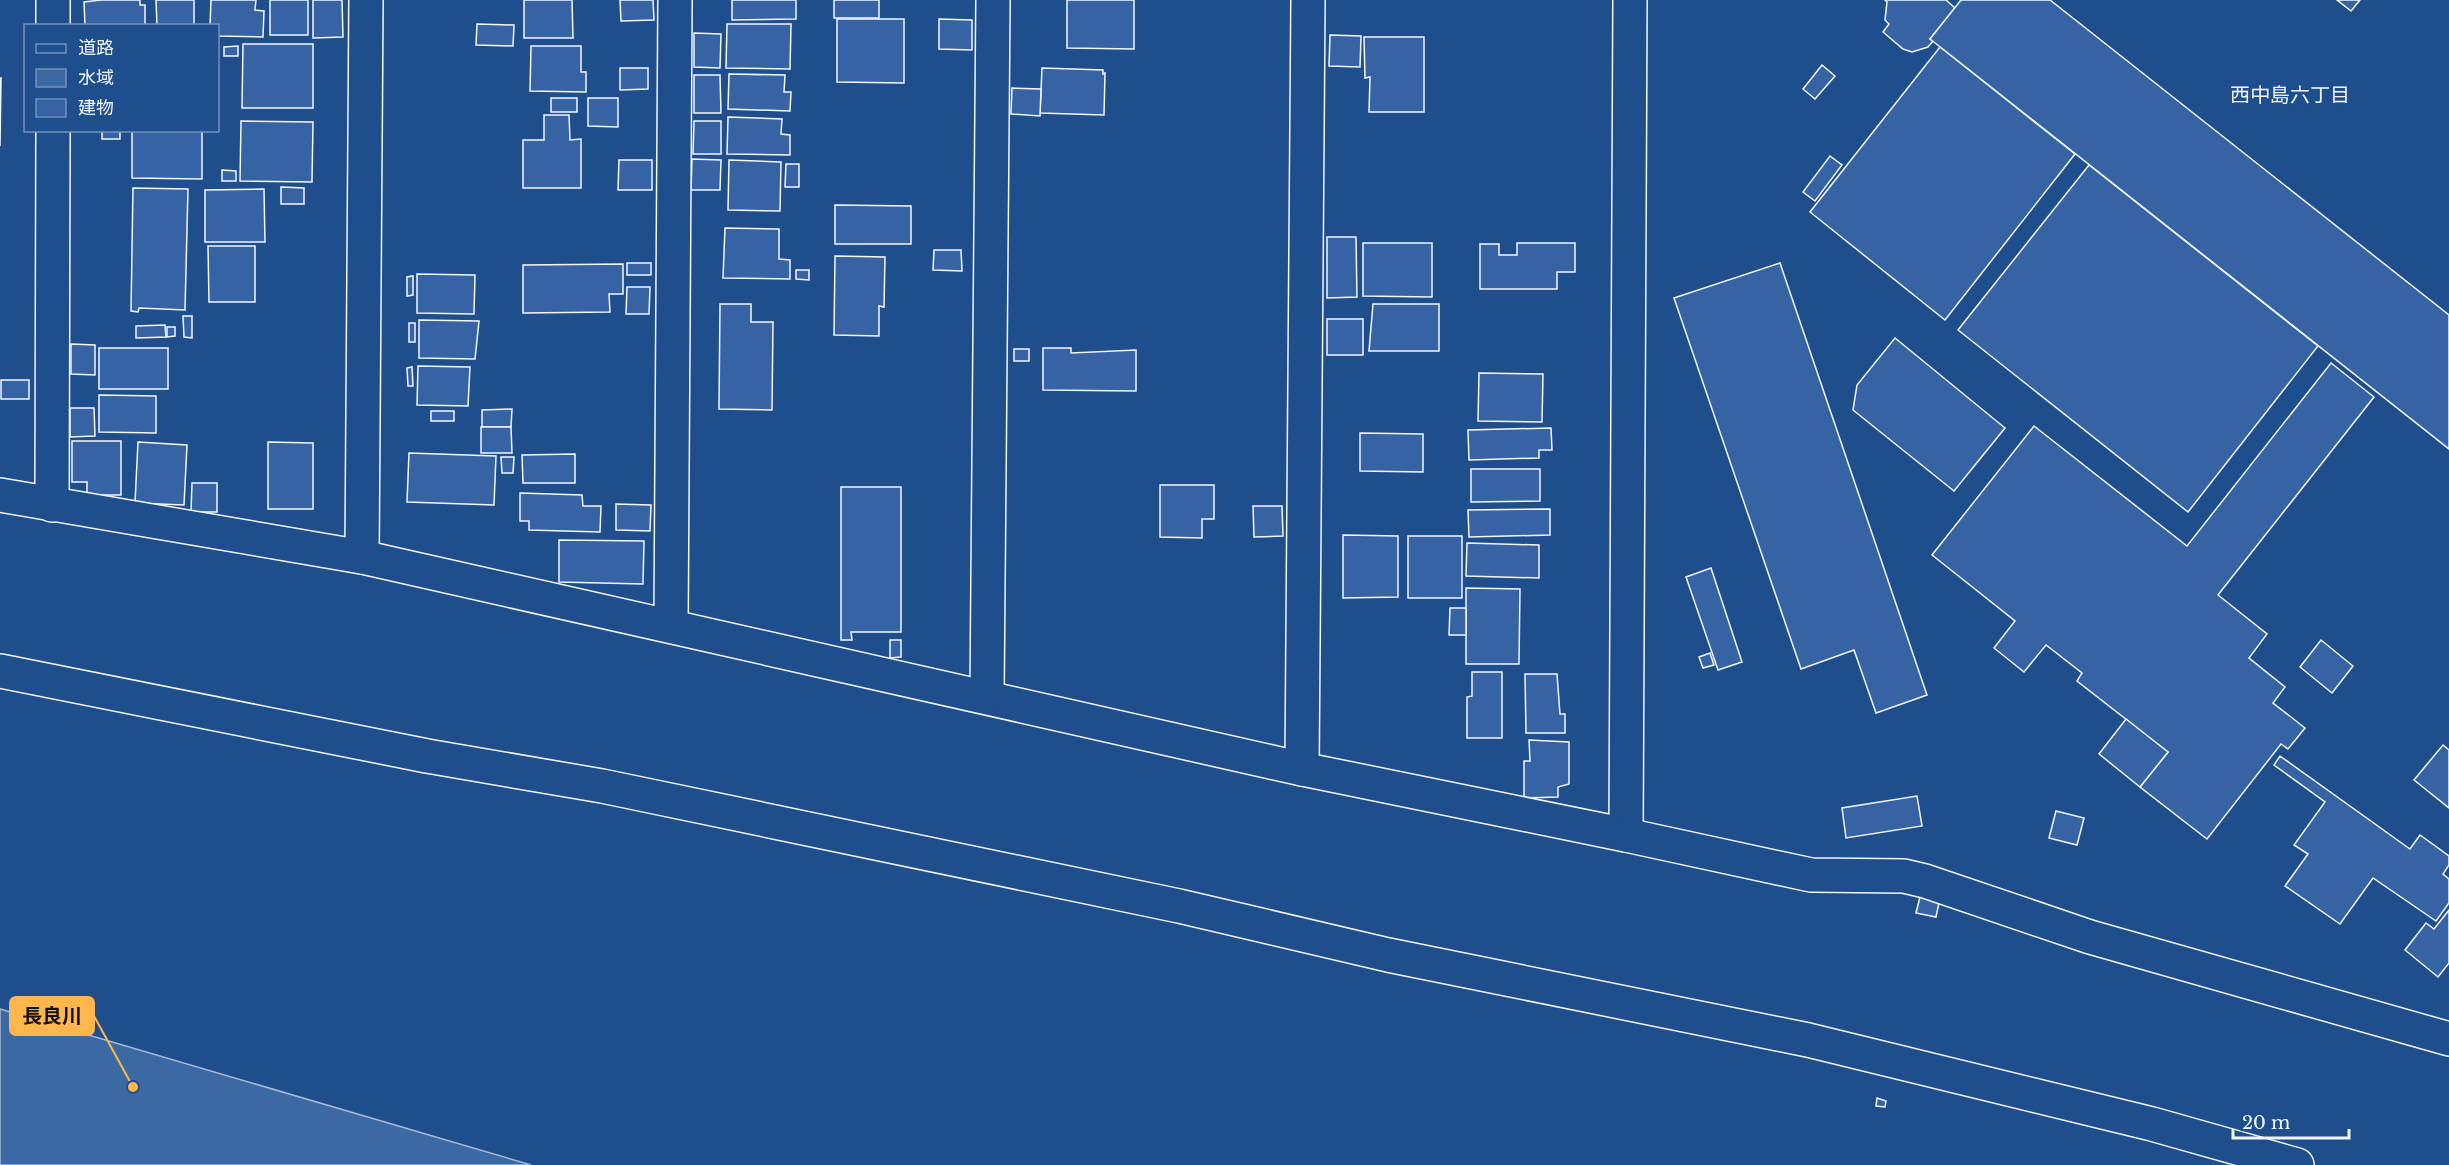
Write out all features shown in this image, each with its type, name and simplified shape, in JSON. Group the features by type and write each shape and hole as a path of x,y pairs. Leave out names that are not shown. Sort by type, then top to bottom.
{"street":[{"path":"53,0 53,24"},
{"path":"362,557 366,0"},
{"path":"671,625 675,0"},
{"path":"987,697 993,0"},
{"path":"1302,769 1308,0"},
{"path":"1626,835 1630,0"},
{"path":"52,505 53,132"},
{"path":"0,495 362,557 1302,769 1811,875 1904,876 2090,937 2449,1039"},
{"path":"0,671 427,756 626,790 1156,902 1388,955 1808,1040 2152,1124 2296,1165"}],"water":[{"path":"0,1009 531,1165 0,1165"}],"building":[{"path":"140,0 140,5 145,5 145,24 85,24 84,2"},
{"path":"156,0 194,0 194,24 157,24"},
{"path":"211,0 256,0 255,10 264,11 263,37 219,36 219,24 210,24"},
{"path":"270,0 308,0 308,35 270,35"},
{"path":"313,0 342,0 343,37 313,38"},
{"path":"524,0 572,0 573,38 524,38"},
{"path":"620,0 653,0 654,20 621,21"},
{"path":"732,0 796,0 796,19 732,20"},
{"path":"834,0 879,0 879,18 834,18"},
{"path":"1067,0 1134,0 1134,49 1067,48"},
{"path":"1885,0 1946,0 1955,8 1930,39 1933,41 1928,47 1912,52 1903,49 1883,32 1889,24 1885,20 1887,2"},
{"path":"1961,0 2050,0 2449,315 2449,449 1930,39"},
{"path":"2337,0 2360,0 2351,11"},
{"path":"837,19 904,19 904,83 837,82"},
{"path":"939,19 972,20 972,50 939,49"},
{"path":"477,24 514,25 513,46 476,45"},
{"path":"727,24 791,24 790,69 726,68"},
{"path":"694,33 721,34 720,68 694,67"},
{"path":"1330,35 1361,36 1360,67 1329,66"},
{"path":"1364,37 1424,37 1424,112 1369,112 1370,77 1365,78"},
{"path":"243,44 313,44 313,108 242,108"},
{"path":"238,46 238,56 224,56 224,47"},
{"path":"531,46 581,46 581,72 586,72 586,92 530,91"},
{"path":"1940,47 2075,154 1945,320 1810,212"},
{"path":"1822,65 1835,76 1815,99 1803,89"},
{"path":"620,68 648,68 648,89 620,90"},
{"path":"1042,68 1103,70 1103,74 1105,73 1104,115 1040,113"},
{"path":"729,74 785,75 784,92 791,92 790,111 728,109"},
{"path":"694,75 720,75 721,113 694,113"},
{"path":"0,78 1,78 0,146"},
{"path":"1012,88 1041,89 1040,116 1011,114"},
{"path":"551,98 577,98 577,112 551,112"},
{"path":"588,98 618,98 618,127 588,126"},
{"path":"544,115 569,115 570,140 581,139 581,188 523,188 523,140 544,140"},
{"path":"728,117 782,119 781,134 790,135 790,155 727,154"},
{"path":"241,121 313,122 312,182 240,181"},
{"path":"694,121 721,121 721,154 693,154"},
{"path":"102,132 120,132 120,139 102,139"},
{"path":"132,132 202,132 202,179 132,178"},
{"path":"1830,156 1842,165 1815,201 1803,192"},
{"path":"692,159 721,160 720,190 691,190"},
{"path":"619,160 652,160 652,190 618,190"},
{"path":"729,160 781,162 780,211 728,210"},
{"path":"786,164 799,164 799,187 785,187"},
{"path":"2089,165 2318,346 2188,512 1958,330"},
{"path":"222,170 236,171 236,181 222,181"},
{"path":"281,187 304,188 304,204 281,204"},
{"path":"133,188 188,189 185,310 139,308 138,312 131,311"},
{"path":"264,189 265,242 205,242 205,190"},
{"path":"835,205 911,206 911,244 835,244"},
{"path":"725,228 779,229 779,259 790,260 790,279 723,278"},
{"path":"1327,237 1356,237 1357,297 1327,298"},
{"path":"1363,243 1432,243 1432,297 1363,296"},
{"path":"1517,243 1575,243 1575,272 1557,272 1557,289 1480,289 1480,244 1499,244 1499,255 1517,255"},
{"path":"208,246 255,246 255,302 209,302"},
{"path":"934,250 961,250 962,271 933,270"},
{"path":"835,256 885,257 884,307 879,306 879,336 834,335"},
{"path":"627,263 651,263 651,275 627,275"},
{"path":"1780,263 1927,695 1876,713 1854,650 1801,669 1674,298"},
{"path":"623,264 623,294 609,294 610,312 523,313 523,265"},
{"path":"796,270 809,270 809,280 796,279"},
{"path":"417,274 475,275 474,314 417,313"},
{"path":"413,276 413,295 407,296 407,277"},
{"path":"627,287 650,287 649,314 626,314"},
{"path":"720,304 751,304 751,322 773,322 772,410 719,409"},
{"path":"1373,304 1439,304 1439,351 1369,351"},
{"path":"183,316 192,316 192,338 184,337"},
{"path":"1327,319 1363,319 1363,355 1327,355"},
{"path":"419,320 479,321 475,359 419,358"},
{"path":"409,323 415,323 415,342 409,342"},
{"path":"165,325 166,337 136,338 136,326"},
{"path":"167,327 175,327 175,336 167,337"},
{"path":"1895,338 2005,428 1954,491 1853,410 1857,385"},
{"path":"71,344 95,345 95,375 71,374"},
{"path":"99,348 168,348 168,389 99,389"},
{"path":"1043,348 1071,348 1071,353 1136,350 1136,391 1043,390"},
{"path":"1014,349 1029,349 1029,361 1014,361"},
{"path":"2331,363 2374,397 2218,595 2267,634 2249,658 2285,687 2273,703 2305,728 2288,749 2281,744 2207,839 2140,787 2168,752 2077,681 2082,673 2046,645 2024,672 1994,648 2015,621 1932,555 2034,426 2187,546"},
{"path":"418,366 470,367 468,406 417,405"},
{"path":"412,367 413,386 408,386 407,368"},
{"path":"1479,373 1543,374 1542,422 1478,421"},
{"path":"1,380 29,380 29,399 1,399"},
{"path":"99,395 156,396 156,433 99,432"},
{"path":"70,408 94,408 95,436 70,437"},
{"path":"512,409 511,427 482,427 482,410"},
{"path":"431,411 454,411 454,421 431,421"},
{"path":"481,427 511,427 512,453 481,453"},
{"path":"1551,428 1552,450 1539,450 1539,458 1469,460 1468,430"},
{"path":"1360,433 1423,434 1423,472 1360,471"},
{"path":"72,441 121,441 121,495 87,495 87,482 72,482"},
{"path":"138,442 187,445 184,505 135,503"},
{"path":"268,442 313,443 313,509 268,509"},
{"path":"409,453 496,456 494,505 407,502"},
{"path":"575,454 575,483 523,483 522,455"},
{"path":"501,457 514,457 513,473 502,473"},
{"path":"1471,469 1540,469 1540,501 1471,502"},
{"path":"192,483 217,483 217,512 191,512"},
{"path":"1160,485 1214,485 1214,519 1202,519 1202,538 1160,537"},
{"path":"841,487 901,487 901,632 851,632 852,640 841,640"},
{"path":"520,493 582,495 583,506 601,506 600,532 529,530 529,521 520,521"},
{"path":"616,504 651,505 650,531 616,530"},
{"path":"1253,506 1282,506 1283,536 1254,537"},
{"path":"1550,509 1550,535 1469,537 1468,510"},
{"path":"1343,535 1398,536 1398,597 1343,598"},
{"path":"1408,536 1462,536 1462,598 1408,598"},
{"path":"559,540 644,541 643,584 559,582"},
{"path":"1467,543 1539,545 1539,578 1466,576"},
{"path":"1711,568 1742,662 1718,670 1686,577"},
{"path":"1466,588 1520,589 1519,664 1466,664"},
{"path":"1450,608 1466,608 1466,635 1449,635"},
{"path":"890,640 901,640 901,657 890,658"},
{"path":"2321,640 2353,666 2332,693 2300,667"},
{"path":"1710,653 1714,665 1703,668 1699,657"},
{"path":"1472,672 1502,672 1502,738 1467,738 1467,697 1472,696"},
{"path":"1525,674 1557,674 1560,714 1565,714 1565,733 1526,733"},
{"path":"2126,719 2168,752 2140,787 2099,754"},
{"path":"1529,740 1569,742 1569,784 1558,787 1558,797 1524,798 1524,761 1530,761"},
{"path":"2443,745 2449,750 2449,808 2414,780"},
{"path":"2280,756 2410,849 2420,835 2449,856 2449,865 2443,874 2449,879 2449,903 2436,921 2373,878 2340,924 2285,886 2308,854 2294,845 2325,802 2274,765"},
{"path":"1917,796 1922,826 1846,838 1842,808"},
{"path":"2056,811 2084,818 2077,845 2049,838"},
{"path":"1921,893 1940,898 1936,917 1916,913"},
{"path":"2449,910 2449,963 2438,977 2405,950 2426,923 2434,929"},
{"path":"1877,1098 1886,1101 1885,1107 1876,1106"}],"place":[{"name":"長良川","path":"133,1087"}],"district":[{"name":"西中島六丁目","path":"2290,95"}]}
